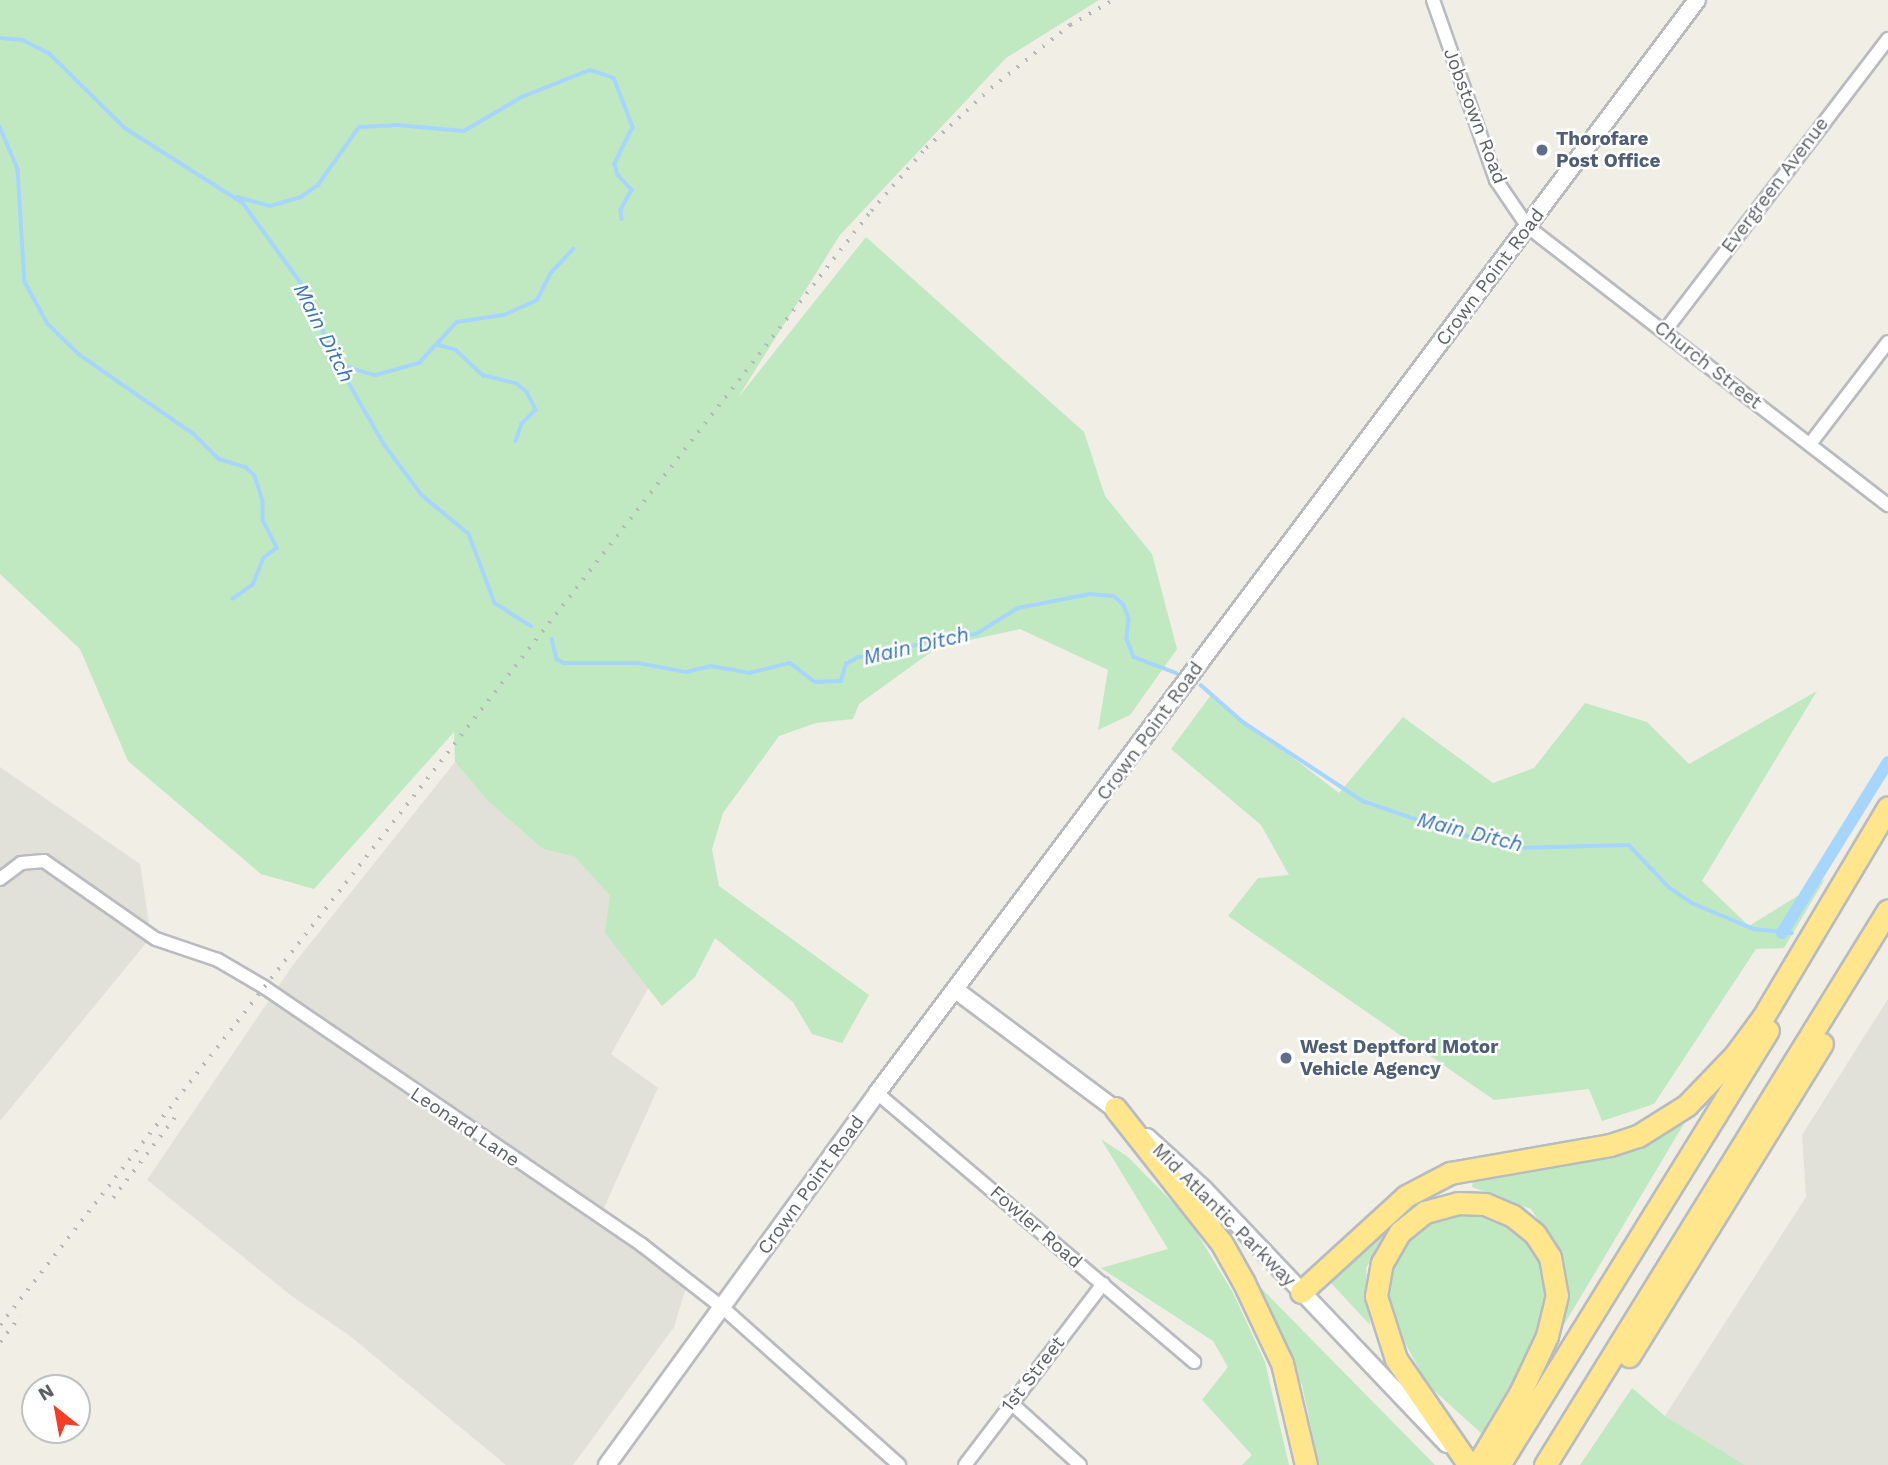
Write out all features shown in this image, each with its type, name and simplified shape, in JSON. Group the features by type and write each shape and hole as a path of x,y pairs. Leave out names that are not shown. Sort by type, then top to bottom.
{"highway":[{"path":"1301,1292 1406,1196 1450,1173 1610,1145 1638,1136 1687,1105 1735,1055 1763,1017 1888,807"},
{"path":"1499,1465 1888,830"},
{"path":"1545,1465 1888,910"},
{"path":"1562,1465 1855,990 1868,944"},
{"path":"1115,1108 1221,1242 1244,1283 1282,1363 1307,1465"},
{"path":"1469,1465 1434,1424 1396,1359 1383,1327 1376,1296 1382,1263 1400,1232 1425,1212 1458,1203 1485,1204 1513,1216 1535,1234 1550,1257 1557,1294 1547,1336 1520,1393 1477,1465"}],"main road":[{"name":"Crown Point Road","path":"607,1465 877,1093 957,991 1697,0"},
{"name":"Mid Atlantic Parkway","path":"957,991 1115,1108 1204,1189 1301,1292 1434,1424"}],"street":[{"name":"Jobstown Road","path":"1433,0 1496,180 1528,227"},
{"name":"Evergreen Avenue","path":"1664,332 1888,38"},
{"name":"Church Street","path":"1528,227 1888,505"},
{"path":"1810,444 1888,342"},
{"name":"Leonard Lane","path":"0,879 21,863 44,861 71,876 121,919 156,939 218,960 642,1245 723,1308 899,1465"},
{"name":"Fowler Road","path":"877,1093 1194,1363"},
{"name":"1st Street","path":"965,1465 1010,1402 1103,1284"},
{"path":"1010,1402 1080,1465"}],"shaded area":[{"path":"455,762 488,801 543,849 575,857 610,896 650,985 611,1054 658,1088 598,1221 688,1281 674,1327 573,1465 506,1465 350,1336 293,1297 147,1180 293,965"},
{"path":"0,767 140,864 151,937 0,1121"},
{"path":"1888,999 1888,1465 1745,1465 1665,1416 1806,1197 1802,1135"}],"green space":[{"path":"0,0 1099,0 1006,58 840,235 737,399 866,237 1084,432 1105,496 1152,554 1177,649 1130,715 1098,730 1108,670 1020,629 938,647 859,704 853,719 816,723 779,736 723,813 712,849 719,886 869,995 842,1043 812,1034 793,1002 715,938 695,977 662,1006 605,933 610,896 575,857 543,849 488,801 455,762 454,732 314,889 261,874 128,761 80,649 0,574"},
{"path":"1817,691 1702,881 1749,926 1825,879 1784,948 1756,949 1654,1104 1602,1121 1589,1089 1494,1100 1228,916 1258,878 1289,875 1261,825 1171,749 1211,695 1339,793 1403,717 1493,783 1534,768 1585,703 1647,722 1689,764"},
{"path":"1691,1112 1562,1328 1557,1248 1531,1209 1472,1187 1474,1176 1613,1157"},
{"path":"1101,1139 1128,1157 1188,1218 1233,1293 1265,1362 1289,1465 1242,1465 1252,1455 1202,1400 1228,1367 1213,1341 1101,1268 1168,1249"},
{"path":"1483,1211 1517,1223 1540,1260 1547,1293 1541,1331 1482,1434 1428,1385 1393,1321 1387,1275 1414,1228 1446,1214"},
{"path":"1397,1216 1366,1268 1370,1325 1331,1283"},
{"path":"1251,1278 1435,1465 1319,1465 1302,1385"},
{"path":"1632,1388 1665,1416 1745,1465 1580,1465"}],"waterway":[{"name":"Main Ditch","path":"0,38 23,40 49,53 125,128 243,203 303,286 338,364 384,444 422,495 469,534 495,603 531,626"},
{"path":"237,197 270,206 301,197 318,185 359,127 397,125 464,131 522,97 590,70 614,78 633,127 615,164 618,175 632,190 621,210 622,219"},
{"path":"0,127 18,169 25,282 48,324 80,355 195,435 219,459 246,467 255,476 263,500 263,520 277,548 264,558 253,585 233,599"},
{"path":"340,365 376,375 419,363 457,322 504,315 537,300 550,274 573,249"},
{"path":"439,345 456,350 483,375 516,383 527,392 536,410 522,424 516,441"},
{"name":"Main Ditch","path":"552,639 557,659 564,663 638,663 686,672 711,666 749,673 790,663 815,682 841,681 846,664 858,657 886,655 943,636 976,634 1018,608 1090,594 1114,596 1124,605 1129,619 1127,639 1134,657 1176,673"},
{"name":"Main Ditch","path":"1201,685 1243,722 1363,801 1459,834 1518,848 1629,845 1670,888 1692,903 1754,929 1792,933"},
{"path":"1782,933 1888,762"}],"railway":[{"path":"0,1325 871,211 926,148 991,88 1070,25 1113,0"},
{"path":"113,1198 179,1112"},
{"path":"0,1342 20,1316"}],"place":[{"name":"Thorofare Post Office","path":"1542,150"},
{"name":"West Deptford Motor Vehicle Agency","path":"1286,1058"}]}
